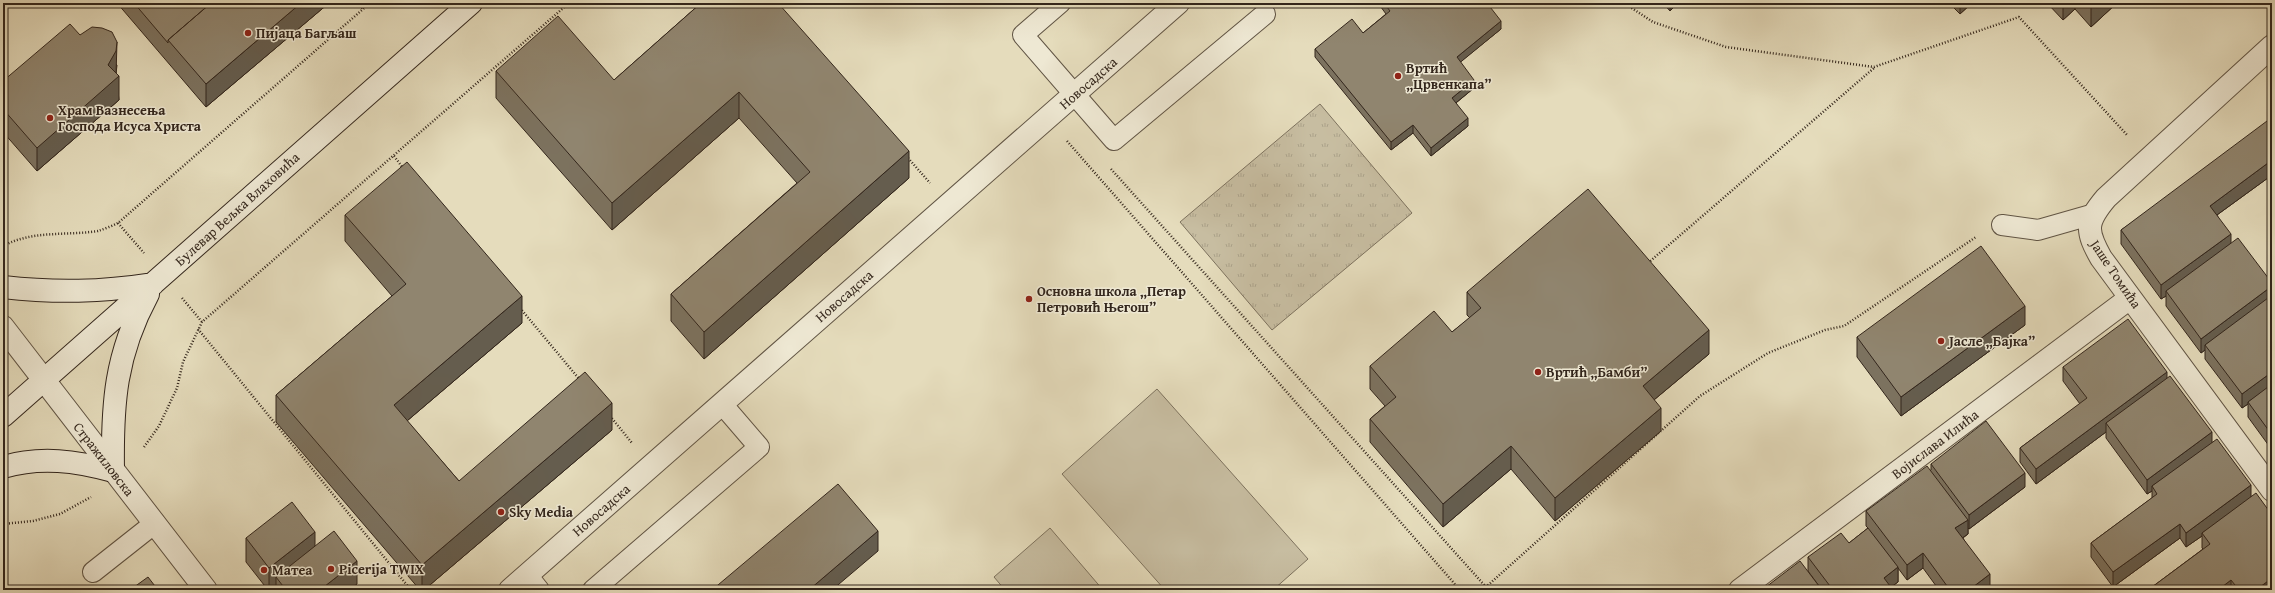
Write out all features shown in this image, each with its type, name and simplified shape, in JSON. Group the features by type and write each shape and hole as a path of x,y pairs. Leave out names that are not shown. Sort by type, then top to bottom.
{"street":[{"name":"Булевар Вељка Влаховића","path":"3,416 471,3"},
{"name":"Новосадска","path":"510,590 533,583 651,466 1178,3"},
{"name":"Јаше Томића","path":"2272,46 2106,198 2094,214 2090,227 2090,238 2101,258 2272,490"},
{"path":"3,286 36,291 80,292 153,284"},
{"path":"3,467 44,460 79,462 115,474 112,419 117,379 125,343 136,315 153,284"},
{"name":"Војислава Илића","path":"1740,590 2130,298"},
{"name":"Стражиловска","path":"3,327 206,590"}],"lane":[{"path":"1060,3 1022,35 1114,140 1264,14"},
{"path":"2002,225 2038,230 2094,214"},
{"path":"593,590 759,447 722,404"},
{"path":"93,572 155,523"}],"path":[{"path":"358,3 363,9"},
{"path":"3,246 17,238 99,230 118,223 370,3"},
{"path":"3,524 34,521 60,514 90,497 140,453 159,426 177,388 183,362 202,322 569,3"},
{"path":"1624,3 1653,22 1726,47 1874,68"},
{"path":"1644,266 1874,68 2019,17 2149,159"},
{"path":"1047,118 1460,590"},
{"path":"394,156 409,174"},
{"path":"907,157 949,205"},
{"path":"1110,168 1486,587"},
{"path":"1482,590 1700,396 1768,353 1825,330 1844,326 1980,234 2002,225"},
{"path":"515,302 581,381"},
{"path":"198,329 411,590"},
{"path":"606,411 651,466"}],"green space":[{"path":"1320,104 1412,213 1272,330 1180,222"},
{"path":"1157,389 1308,559 1273,590 1165,590 1062,474"},
{"path":"1050,528 1103,590 1005,590 994,577"}],"building":[{"path":"134,3 211,3 168,40 168,43"},
{"path":"211,3 301,3 206,84 168,40"},
{"path":"701,3 778,3 909,151 704,332 671,294 810,172 739,92 612,203 496,71 558,16 614,80"},
{"name":"Вртић „Црвенкапа”","path":"1384,3 1487,3 1501,21 1457,57 1474,80 1452,98 1468,118 1431,148 1413,125 1391,142 1315,49 1352,19 1363,33 1390,11"},
{"name":"Храм Вазнесења Господа Исуса Христа","path":"70,24 80,35 92,27 102,28 112,32 117,42 116,51 108,65 119,76 37,148 3,109 3,81"},
{"path":"2267,121 2272,128 2272,160 2210,206 2231,234 2161,285 2121,230"},
{"path":"407,162 522,296 394,405 459,481 585,372 612,403 422,565 276,395 406,284 345,215"},
{"name":"Вртић „Бамби”","path":"1588,189 1709,330 1643,386 1661,408 1555,498 1511,446 1443,504 1370,419 1396,397 1370,366 1434,311 1452,332 1481,308 1467,292"},
{"path":"2238,238 2272,283 2272,286 2201,339 2166,291"},
{"name":"Јасле „Бајка”","path":"1981,246 2025,306 1901,397 1857,337"},
{"path":"2272,295 2272,372 2242,394 2205,345"},
{"path":"2128,319 2167,372 2036,469 2020,448 2087,398 2063,367"},
{"path":"2170,376 2212,432 2147,480 2106,423"},
{"path":"2272,384 2272,435 2248,402"},
{"path":"1986,421 2025,473 1969,515 1931,464"},
{"path":"2217,439 2251,485 2186,533 2180,524 2113,572 2091,543 2157,494 2152,486"},
{"path":"1927,466 1968,520 1955,528 1990,574 1969,590 1950,590 1923,553 1907,565 1866,511"},
{"path":"838,484 878,531 810,590 712,590"},
{"path":"2256,493 2272,515 2272,578 2256,590 2239,590 2231,580 2218,590 2148,590 2210,544 2202,533"},
{"path":"292,502 315,532 269,568 246,538"},
{"path":"1868,528 1898,567 1884,578 1893,590 1833,590 1808,557 1841,533 1849,543"},
{"path":"334,531 357,561 320,590 286,590 276,577"},
{"path":"1800,561 1822,590 1762,590"},
{"path":"148,577 158,590 130,590"},
{"path":"2136,586 2140,590 2131,590"}],"place":[{"name":"Пијаца Багљаш","path":"248,33"},
{"name":"Вртић „Црвенкапа”","path":"1398,76"},
{"name":"Храм Вазнесења Господа Исуса Христа","path":"50,118"},
{"name":"Основна школа „Петар Петровић Његош”","path":"1029,299"},
{"name":"Јасле „Бајка”","path":"1941,341"},
{"name":"Вртић „Бамби”","path":"1538,372"},
{"name":"Sky Media","path":"501,512"},
{"name":"Picerija TWIX","path":"331,569"},
{"name":"Матеа","path":"264,570"}]}
